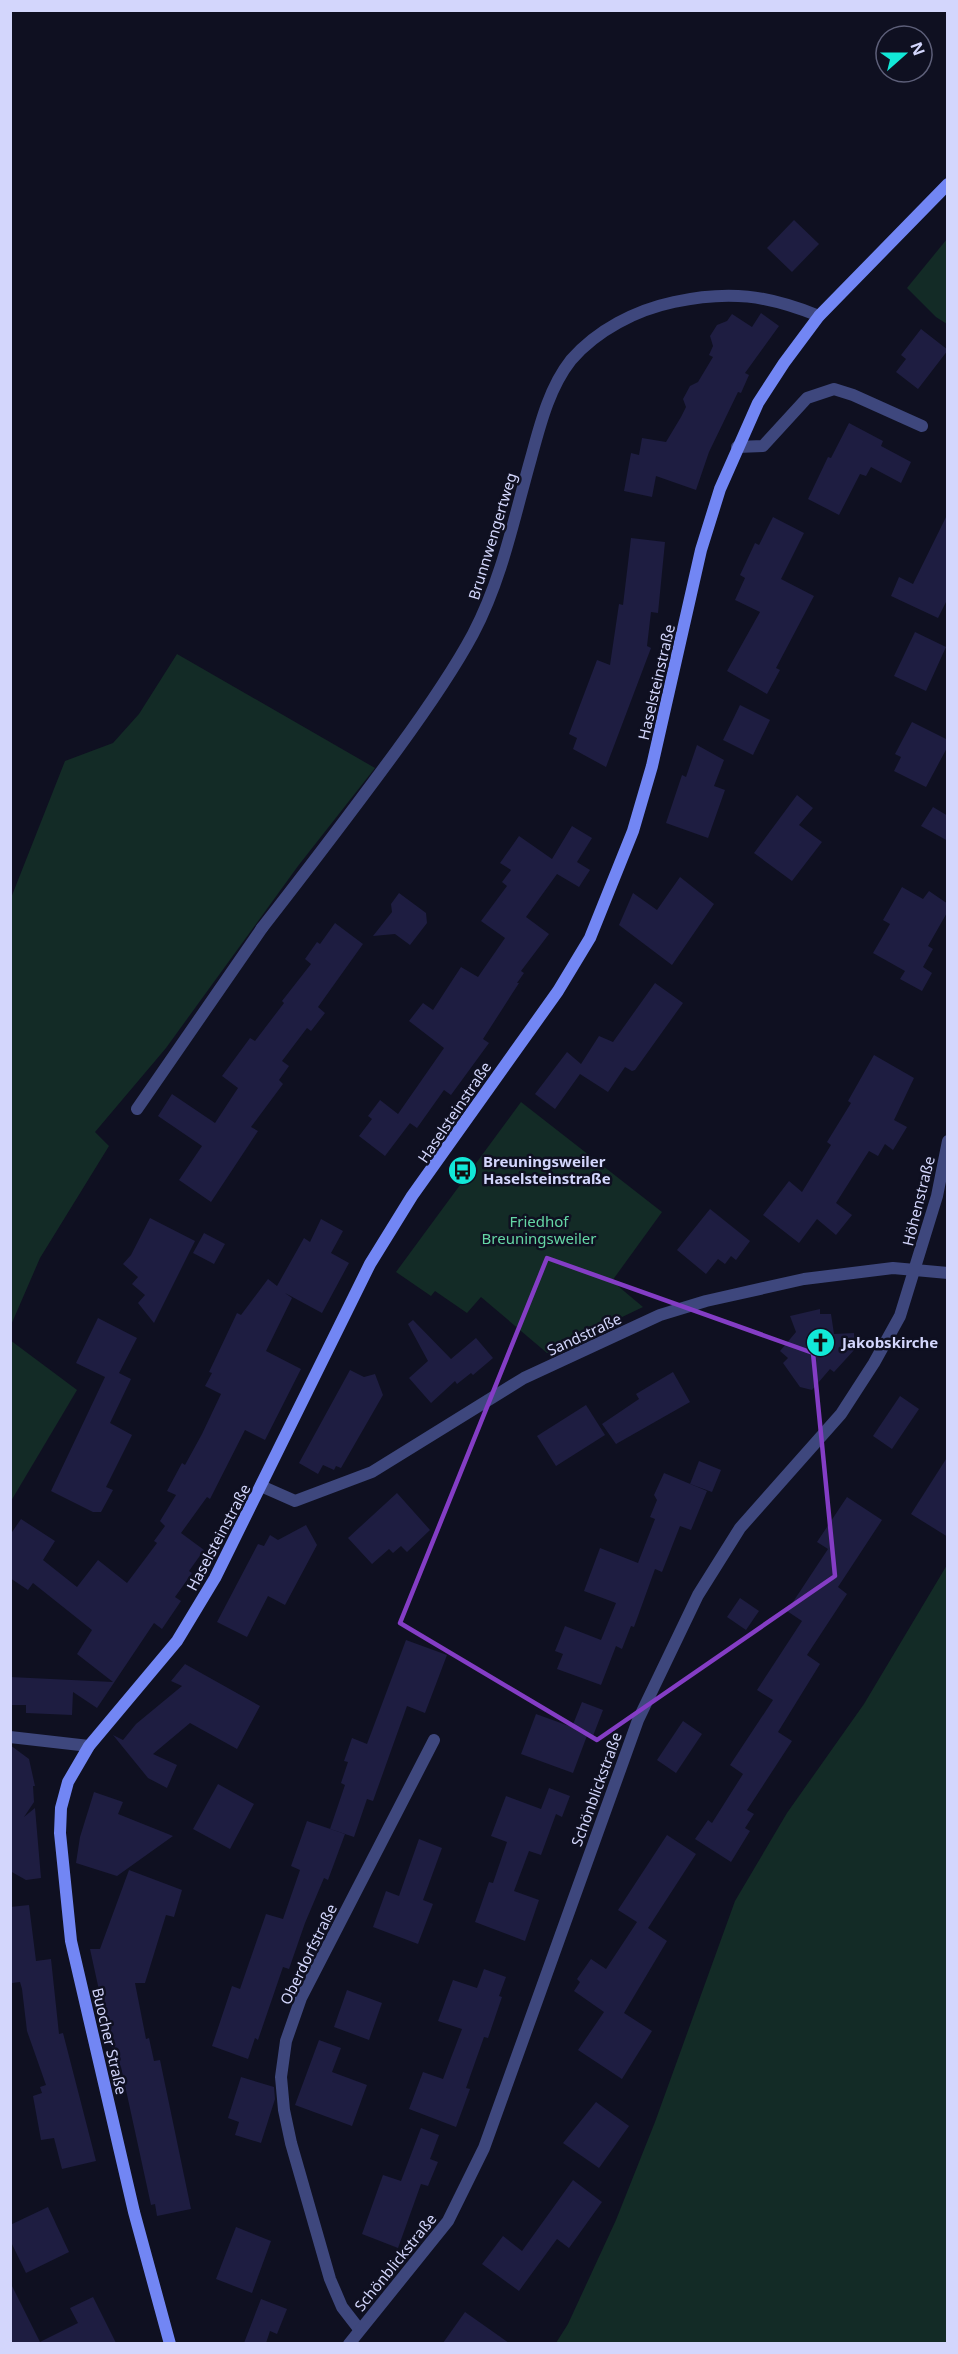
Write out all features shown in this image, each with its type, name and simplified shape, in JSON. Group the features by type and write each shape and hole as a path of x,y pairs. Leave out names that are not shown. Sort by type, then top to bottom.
{"street":[{"name":"Haselsteinstraße","path":"89,1746 177,1641 215,1578 370,1264 412,1196 558,991 590,938 633,831 652,766 701,550 737,447 758,403 819,316 948,184"},
{"name":"Brunnwengertweg","path":"136,1109 262,928 413,728 472,636 492,596 539,430 553,390 571,361 594,338 627,317 655,306 700,296 763,297 784,302 819,316"},
{"path":"737,447 763,446 807,398 834,389 853,395 922,426"},
{"name":"Höhenstraße","path":"916,1268 937,1196 948,1140"},
{"name":"Sandstraße","path":"261,1486 295,1501 372,1472 524,1378 660,1316 706,1301 804,1279 870,1270 916,1268 948,1273"},
{"name":"Schönblickstraße","path":"349,2343 448,2221 484,2148 638,1720 698,1595 740,1528 841,1414 874,1363 900,1316 916,1268"},
{"path":"10,1737 89,1746"},
{"name":"Oberdorfstraße","path":"359,2330 342,2307 330,2279 291,2144 281,2077 286,2041 300,1998 434,1740"},
{"name":"Buocher Straße","path":"89,1746 68,1782 61,1808 60,1833 71,1941 134,2212 170,2343"}],"highlighted area":[{"path":"547,1258 813,1353 835,1576 597,1740 400,1623"}],"green space":[{"path":"947,239 947,324 936,317 907,288"},
{"path":"177,654 375,768 298,866 166,1048 95,1132 109,1146 40,1258 11,1325 11,898 65,761 113,743 139,714"},
{"name":"Friedhof Breuningsweiler","path":"521,1102 662,1212 612,1281 643,1307 547,1353 481,1297 467,1313 435,1291 431,1296 396,1272"},
{"path":"10,1340 77,1390 11,1501 10,1501"},
{"path":"947,1565 947,2343 556,2343 568,2324 616,2220 655,2122 735,1901 787,1813 864,1704"}],"building":[{"path":"794,220 819,244 792,272 767,248"},
{"path":"761,313 779,326 745,373 749,375 741,393 738,392 709,452 696,490 656,476 652,497 624,491 631,453 639,455 642,438 666,442 681,417 686,407 683,399 690,386 698,382 713,357 709,355 713,346 710,336 717,325 727,321 732,314 752,327"},
{"path":"921,329 948,350 918,389 896,372 906,359 901,355"},
{"path":"849,423 883,441 881,446 911,462 901,483 871,467 866,476 860,474 839,515 808,499 828,457 831,458"},
{"path":"948,513 948,598 938,618 891,596 899,577 913,584"},
{"path":"773,517 804,533 781,579 814,596 776,668 780,670 767,694 727,671 760,612 735,600 745,578 740,575 755,543 759,545"},
{"path":"631,538 665,542 658,613 651,612 647,646 651,648 606,767 573,749 577,738 569,734 597,660 610,665 619,604 623,605"},
{"path":"915,632 946,647 926,691 894,676"},
{"path":"740,705 770,720 753,755 723,740"},
{"path":"912,722 948,740 948,746 926,787 894,771 901,757 895,754"},
{"path":"697,745 724,760 714,786 725,790 708,838 666,823 682,775 686,777"},
{"path":"797,795 813,808 799,825 822,842 792,881 754,853"},
{"path":"933,807 948,816 948,841 921,826"},
{"path":"572,826 592,838 577,862 590,870 579,887 557,874 526,917 549,934 521,971 524,973 517,983 519,983 483,1039 489,1043 451,1095 444,1090 417,1128 410,1123 385,1156 359,1136 372,1119 368,1116 380,1100 398,1114 444,1048 409,1021 423,1003 433,1010 461,967 478,977 505,938 481,921 507,886 502,882 511,870 500,863 519,836 552,859"},
{"path":"680,877 714,904 672,965 619,925 633,893 657,910"},
{"path":"902,887 923,899 929,891 948,904 948,911 928,946 933,949 923,967 932,973 922,991 900,979 905,971 873,953 890,924 883,920"},
{"path":"399,893 426,913 427,923 410,945 395,934 373,936 392,912 391,904"},
{"path":"335,923 363,944 318,1007 325,1013 311,1031 307,1028 282,1061 289,1066 279,1080 283,1084 251,1127 258,1131 211,1202 179,1180 202,1146 158,1116 172,1094 215,1123 238,1088 222,1076 250,1038 255,1041 284,1003 282,1001 311,964 305,959 317,942 320,944"},
{"path":"655,983 683,1003 635,1070 632,1071 625,1067 608,1092 580,1074 555,1109 535,1094 567,1052 581,1064 599,1036 613,1042"},
{"path":"874,1055 914,1078 894,1120 907,1127 893,1150 885,1144 878,1156 869,1151 836,1203 852,1215 836,1235 817,1219 799,1243 763,1215 789,1181 802,1192 831,1145 827,1142 851,1103 848,1101"},
{"path":"710,1209 750,1241 736,1260 731,1256 725,1264 718,1259 706,1274 677,1250"},
{"path":"150,1218 195,1241 154,1323 138,1303 145,1295 132,1284 138,1277 123,1264 131,1255"},
{"path":"321,1219 343,1231 331,1253 349,1263 322,1313 285,1293 292,1298 266,1351 301,1369 265,1440 245,1430 210,1499 207,1497 181,1533 204,1550 189,1571 192,1573 175,1597 181,1601 162,1629 154,1623 97,1708 73,1692 72,1715 26,1713 26,1705 10,1705 10,1677 113,1682 77,1654 92,1630 33,1583 28,1590 10,1578 10,1535 21,1519 55,1541 43,1560 77,1587 98,1560 127,1583 157,1543 154,1541 165,1526 160,1521 176,1495 167,1491 182,1463 185,1465 221,1394 205,1386 212,1373 209,1372 237,1313 241,1315 268,1279 277,1286 304,1238 310,1242"},
{"path":"204,1233 225,1244 214,1264 193,1253"},
{"name":"Jakobskirche","path":"820,1309 820,1314 831,1314 834,1334 854,1333 855,1349 834,1372 830,1369 812,1390 800,1387 783,1363 788,1358 780,1351 796,1332 790,1316"},
{"path":"98,1318 137,1338 119,1373 131,1379 110,1423 132,1435 106,1487 113,1490 101,1512 93,1512 51,1491 105,1377 76,1363"},
{"path":"413,1320 451,1359 476,1338 493,1358 473,1375 471,1373 457,1384 455,1381 431,1403 409,1378 428,1361 408,1324"},
{"path":"350,1370 364,1377 375,1374 383,1395 341,1468 336,1466 334,1470 323,1465 318,1474 299,1463"},
{"path":"673,1372 690,1402 616,1444 602,1424 639,1399 636,1394"},
{"path":"900,1396 919,1409 892,1449 873,1436"},
{"path":"586,1405 605,1435 556,1466 537,1436"},
{"path":"948,1456 948,1537 911,1514"},
{"path":"699,1461 721,1470 712,1492 690,1484"},
{"path":"664,1473 707,1491 691,1530 680,1526 662,1572 655,1569 634,1627 631,1626 622,1649 616,1646 601,1685 557,1669 563,1654 555,1651 565,1626 601,1640 616,1603 584,1591 600,1548 638,1563 655,1519 650,1517 657,1500 654,1495"},
{"path":"397,1493 430,1530 407,1552 401,1546 393,1553 389,1549 372,1564 348,1538"},
{"path":"847,1497 882,1520 838,1587 847,1594 807,1655 820,1664 778,1732 792,1741 747,1810 754,1814 745,1828 750,1831 731,1862 695,1839 708,1820 712,1823 743,1774 730,1765 773,1700 757,1690 802,1621 787,1611 828,1549 817,1542"},
{"path":"306,1525 317,1545 285,1605 268,1596 247,1637 217,1622 258,1544 264,1546 270,1535 278,1540"},
{"path":"740,1598 759,1611 746,1630 727,1617"},
{"path":"406,1640 447,1655 425,1713 407,1706 373,1801 367,1799 354,1837 330,1829 345,1785 341,1783 348,1762 344,1761 352,1738 367,1744"},
{"path":"185,1664 260,1706 237,1749 190,1723 153,1754 177,1765 167,1788 148,1778 113,1735 123,1740 136,1724 182,1686 171,1681"},
{"path":"582,1702 603,1710 593,1736 588,1733 573,1773 521,1754 536,1714 583,1731 572,1727"},
{"path":"683,1721 702,1734 676,1773 657,1760"},
{"path":"10,1745 29,1759 35,1786 33,1786 34,1802 24,1817 35,1808 41,1878 26,1880 10,1871"},
{"path":"218,1784 254,1804 230,1849 193,1829"},
{"path":"549,1788 570,1796 562,1817 556,1814 541,1855 529,1851 514,1891 539,1900 525,1941 475,1922 489,1882 493,1883 507,1842 491,1836 506,1796 541,1809"},
{"path":"94,1792 123,1802 118,1814 173,1836 117,1876 76,1863 80,1837"},
{"path":"307,1821 345,1834 328,1880 324,1878 305,1923 289,1969 283,1967 258,2040 255,2038 248,2059 212,2046 232,1986 240,1989 266,1914 283,1919 300,1870 291,1866"},
{"path":"667,1835 696,1854 648,1928 667,1941 624,2013 652,2031 622,2079 578,2050 604,2012 574,1991 580,1982 577,1979 591,1959 606,1969 637,1922 618,1910"},
{"path":"419,1839 442,1848 423,1900 433,1904 418,1944 373,1927 386,1891 399,1896"},
{"path":"129,1870 182,1890 174,1917 166,1915 145,1983 135,1983 146,2039 149,2038 154,2061 160,2060 191,2209 157,2216 155,2204 151,2205 121,2067 116,2068 90,1949 100,1949"},
{"path":"29,1905 36,1961 51,1959 59,2034 63,2033 96,2161 62,2169 54,2138 41,2140 33,2096 42,2093 40,2087 46,2085 27,2031 20,1982 12,1983 10,1977 10,1907"},
{"path":"484,1969 506,1977 499,1996 502,1997 488,2038 484,2037 466,2088 470,2089 456,2127 409,2109 423,2072 443,2079 462,2029 438,2021 453,1980 477,1988"},
{"path":"347,1990 382,2003 369,2040 334,2027"},
{"path":"319,2040 341,2048 332,2072 367,2085 352,2126 295,2105"},
{"path":"241,2077 274,2087 275,2099 261,2143 235,2135 239,2122 228,2118"},
{"path":"596,2102 629,2126 599,2168 563,2143"},
{"path":"421,2128 439,2135 430,2159 438,2162 428,2186 421,2184 398,2248 362,2234 383,2175 401,2181"},
{"path":"573,2180 602,2202 569,2248 557,2239 519,2291 482,2264 503,2236 522,2251"},
{"path":"48,2207 69,2252 26,2273 10,2240 10,2225"},
{"path":"236,2227 271,2241 252,2293 216,2279"},
{"path":"10,2282 40,2342 78,2323 70,2308 93,2297 116,2343 10,2343"},
{"path":"261,2299 287,2309 277,2334 270,2331 266,2343 244,2343"},
{"path":"465,2312 509,2343 443,2343"}],"place":[{"name":"Breuningsweiler Haselsteinstraße","path":"462,1170"},
{"name":"Jakobskirche","path":"821,1342"}]}
